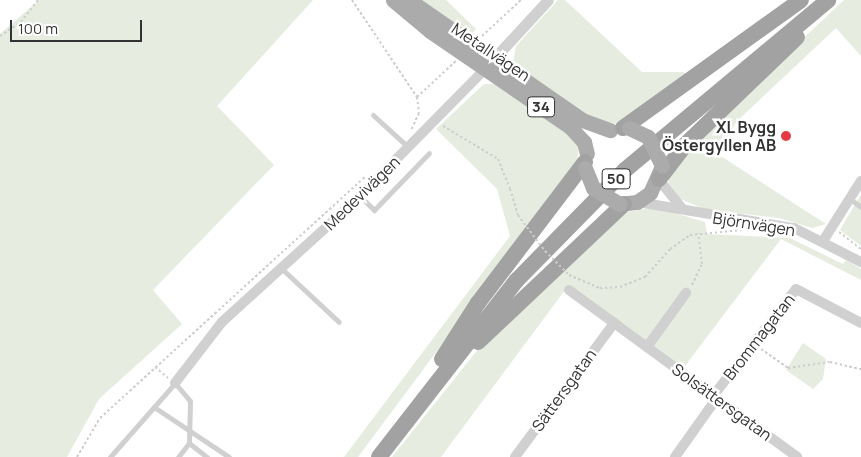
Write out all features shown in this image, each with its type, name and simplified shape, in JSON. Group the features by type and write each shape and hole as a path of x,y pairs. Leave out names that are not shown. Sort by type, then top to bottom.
{"highway":[{"path":"621,129 801,0"},
{"name":"50","path":"379,457 430,384 513,276 614,171 813,0"},
{"name":"50","path":"371,457 517,280 625,170 828,0"},
{"path":"660,175 686,144 835,0"},
{"path":"430,384 478,303 586,162"},
{"path":"430,384 627,203"}],"main road":[{"name":"Metallvägen","path":"393,0 488,65 582,120 621,129"},
{"name":"Metallvägen","path":"409,0 488,65 570,127 584,142 586,162"},
{"path":"586,162 596,140 621,129"},
{"name":"34","path":"621,129 648,137 660,175"},
{"name":"34","path":"586,162 600,196 627,203"},
{"path":"627,203 660,175"}],"street":[{"name":"Medevivägen","path":"175,383 212,332 360,196 405,144 437,120 548,0"},
{"name":"Björnvägen","path":"660,175 667,196 684,209"},
{"path":"823,241 848,197 861,181"},
{"name":"Björnvägen","path":"627,203 684,209 719,219 782,225 823,241 861,262"},
{"name":"Brommagatan","path":"675,457 753,344 796,289 861,323"},
{"name":"Solsättersgatan","path":"569,290 796,457"},
{"path":"647,347 686,293"},
{"name":"Sättersgatan","path":"515,457 614,323"}],"lane":[{"path":"373,115 405,144"},
{"path":"360,196 374,210 429,153"},
{"path":"848,197 861,207"},
{"path":"281,268 339,322"},
{"path":"110,457 175,383 190,401 189,443 178,457"},
{"path":"154,407 188,426 229,457"},
{"path":"189,443 207,457"}],"path":[{"path":"0,36 21,22 38,0"},
{"path":"352,0 417,97 419,113 405,144"},
{"path":"475,42 521,0"},
{"path":"417,97 459,58"},
{"path":"419,113 437,120 461,140 498,159 518,215 545,251 569,275 600,288 620,287 645,277 676,244 698,233 746,230"},
{"path":"77,457 100,418 372,170"},
{"path":"830,226 861,249"},
{"path":"686,293 702,264 698,233"},
{"path":"845,253 852,242"},
{"path":"753,344 788,368 830,362 861,369"},
{"path":"155,367 175,383"}],"shaded area":[{"path":"39,0 313,0 217,106 274,165 153,290 182,324 99,399 67,457 0,457 0,34"},
{"path":"421,0 446,0 476,29 468,37"},
{"path":"558,0 565,0 642,72 684,72 687,76 618,124 597,122 513,64 516,46"},
{"path":"844,0 861,0 861,56 836,28 736,122 719,155 826,224 812,228 779,218 707,210 675,197 668,184 671,170 732,105"},
{"path":"484,84 495,84 570,132 579,145 577,163 358,457 344,457 510,236 497,189 436,129"},
{"path":"861,194 861,246 840,230"},
{"path":"655,207 705,222 707,234 790,238 843,264 846,260 861,269 861,280 781,239 682,370 568,286 441,457 392,457 479,348 627,212"},
{"path":"803,343 826,359 823,379 813,389 786,370"}],"place":[{"name":"XL Bygg Östergyllen AB","path":"786,136"}]}
